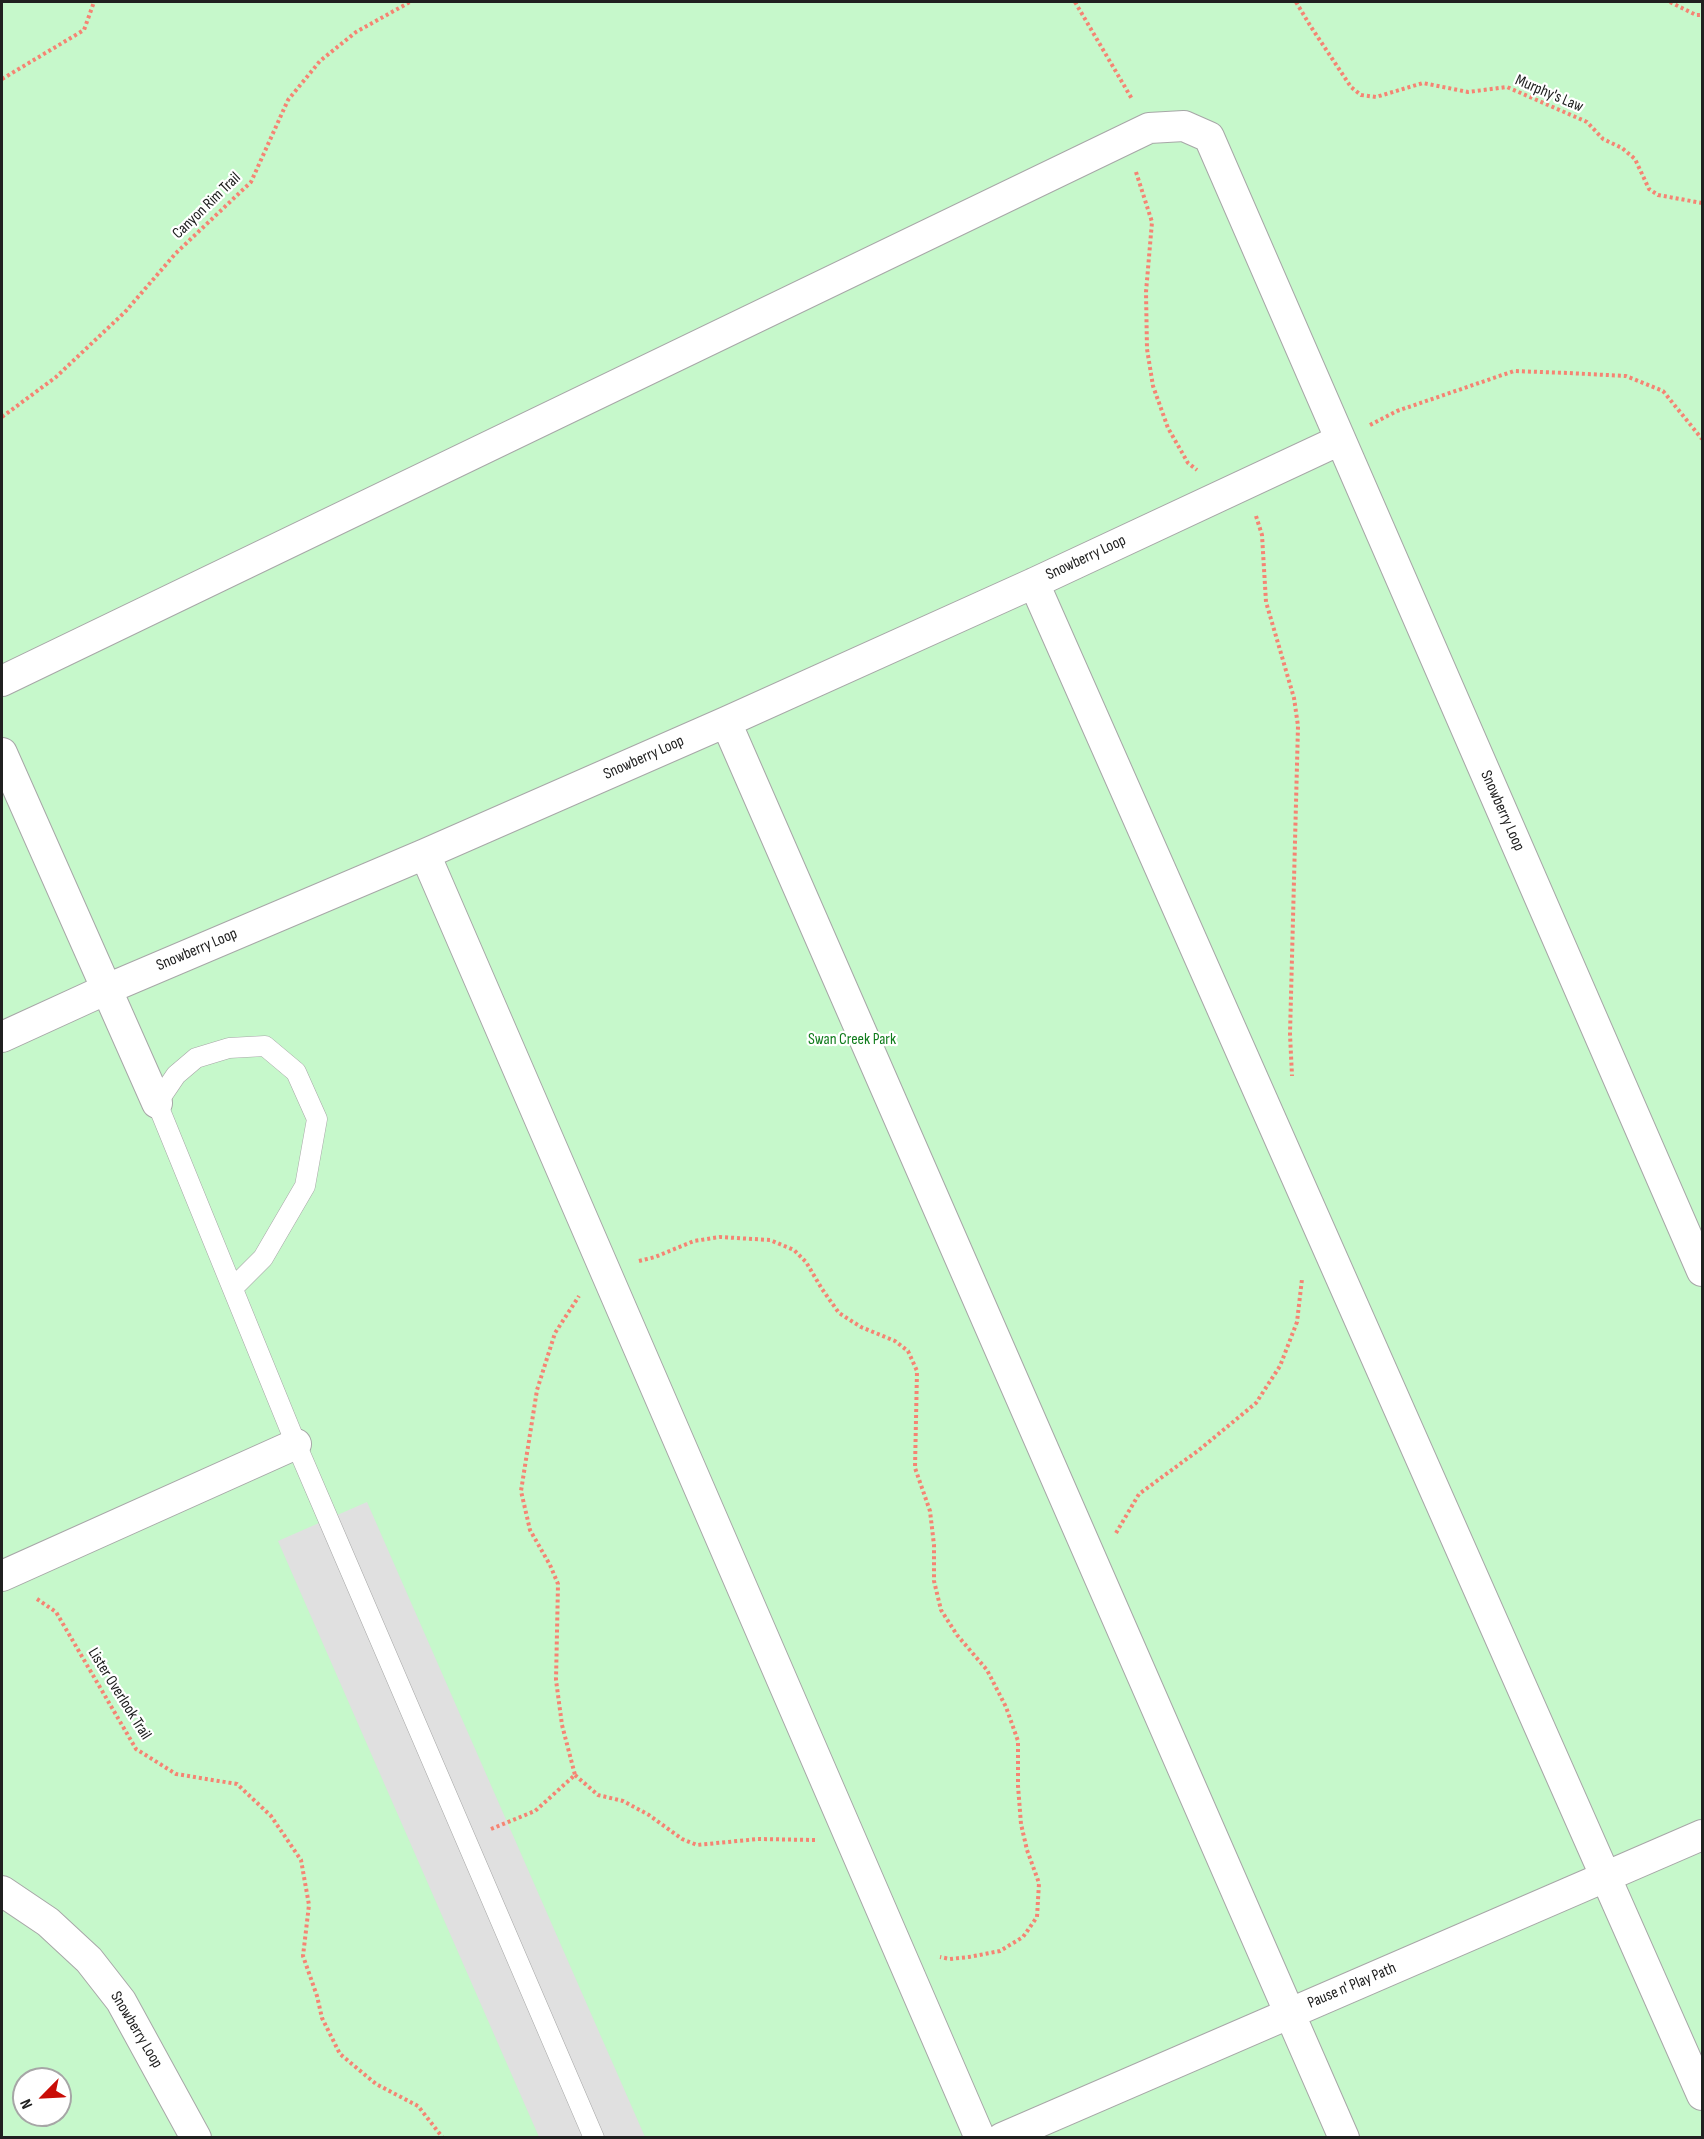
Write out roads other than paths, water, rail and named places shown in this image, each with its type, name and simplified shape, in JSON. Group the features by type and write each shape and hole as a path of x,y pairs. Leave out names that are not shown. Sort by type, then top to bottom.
{"street":[{"path":"2,681 1149,128 1184,126 1209,137 1340,440"},
{"name":"Snowberry Loop","path":"2,1037 107,988 425,854 726,722 1034,583 1340,440 1702,1271"},
{"path":"1034,583 1702,2095"},
{"path":"726,722 1344,2138"},
{"path":"2,753 157,1103"},
{"path":"425,854 980,2138"},
{"path":"3,1575 296,1444"},
{"name":"Pause n' Play Path","path":"1002,2138 1702,1835"},
{"name":"Snowberry Loop","path":"2,1892 48,1922 88,1959 122,2001 196,2138"}],"lane":[{"path":"232,1288 263,1258 305,1186 317,1119 297,1072 265,1046 229,1048 196,1058 176,1075 157,1103 232,1288 296,1444 594,2138"}],"park label":[{"name":"Swan Creek Park","path":"852,1040"}]}
